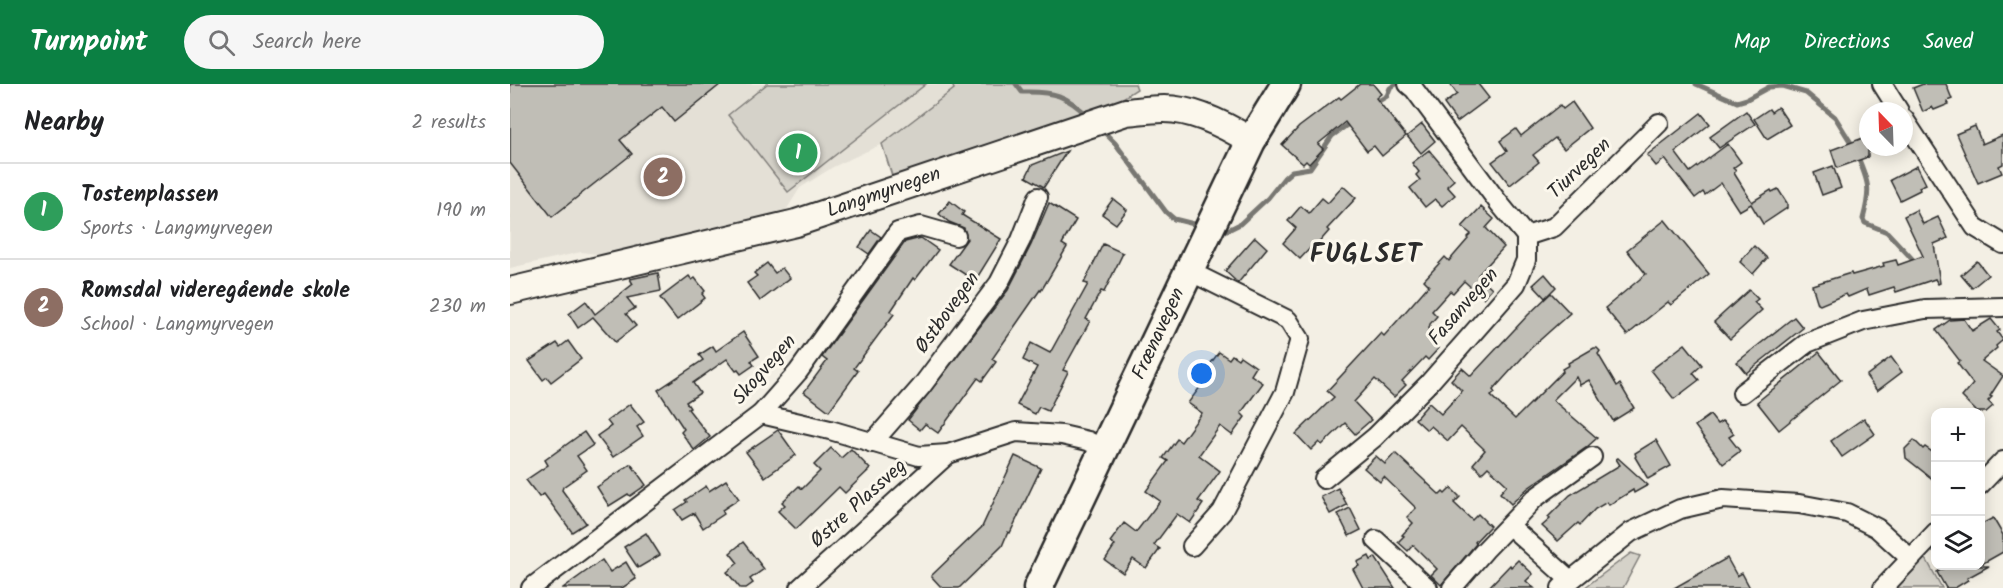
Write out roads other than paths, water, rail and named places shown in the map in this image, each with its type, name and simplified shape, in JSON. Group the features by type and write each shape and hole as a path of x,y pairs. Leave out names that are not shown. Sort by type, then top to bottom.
{"main road":[{"name":"Frænavegen","path":"1038,588 1251,141 1286,84"},
{"name":"Langmyrvegen","path":"510,291 806,220 1126,112 1166,109 1201,117 1228,127 1251,141"}],"street":[{"path":"1882,84 1893,102"},
{"path":"1414,86 1498,202 1527,236"},
{"name":"Tiurvegen","path":"1527,236 1554,226 1659,123"},
{"path":"1913,133 1975,227 2003,244"},
{"name":"Østbovegen","path":"872,443 921,387 999,283 1021,240 1038,197"},
{"name":"Skogvegen","path":"531,588 761,414 798,372 898,232 921,226 956,236"},
{"name":"Fasanvegen","path":"1324,479 1375,437 1398,414 1516,284 1526,260 1527,236"},
{"path":"1189,271 1288,320 1300,339 1285,392 1275,412 1222,512 1192,546"},
{"path":"1742,393 1807,343 1863,321 1925,309 2003,307"},
{"path":"761,414 830,430 919,456 948,454 1016,432 1062,435 1088,441 1104,449"},
{"name":"Østre Plassveg","path":"800,588 948,454"},
{"path":"1452,588 1535,498 1592,457"},
{"path":"1991,482 2003,461"},
{"path":"1510,526 1565,584 1631,532 1680,509 1724,499 1798,504 1847,513 1877,528 1910,558"},
{"path":"1883,588 1931,536"},
{"path":"1376,540 1428,588"}],"waterway":[{"path":"1016,84 1022,92 1043,92 1066,99 1089,117"},
{"path":"1372,105 1387,96 1390,88 1396,84"},
{"path":"1696,84 1737,102 1769,87 1782,86 1806,93 1835,117 1853,146"},
{"path":"1217,230 1228,230 1240,224 1292,171 1310,168 1332,136 1351,122"},
{"path":"1100,128 1115,143 1166,212 1174,219 1202,226"},
{"path":"1857,155 1868,186 1863,219 1865,223 1887,232 1916,263"}],"place":[{"name":"Tostenplassen","path":"798,153"},
{"name":"Romsdal videregående skole","path":"663,177"}],"district":[{"name":"FUGLSET","path":"1366,255"}]}
